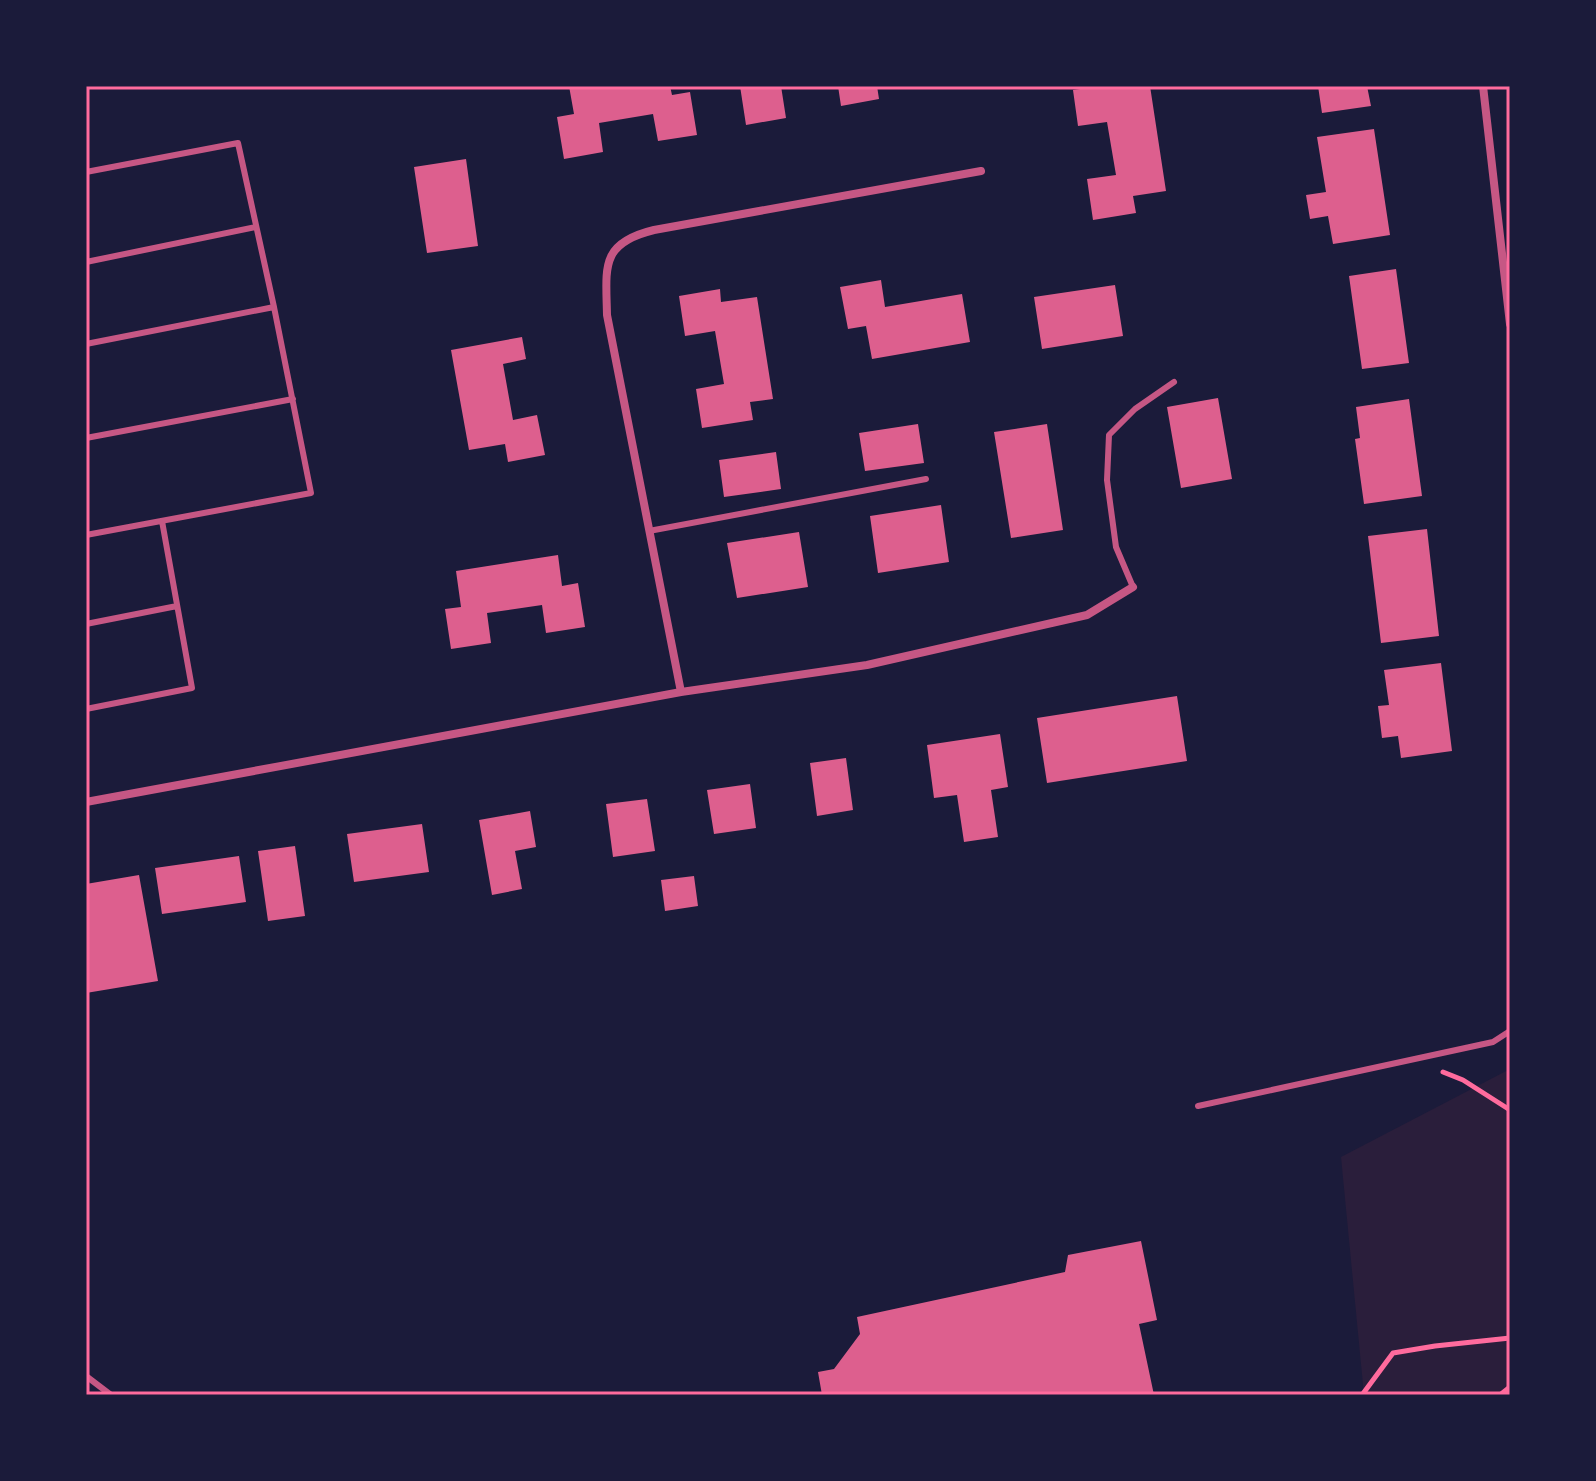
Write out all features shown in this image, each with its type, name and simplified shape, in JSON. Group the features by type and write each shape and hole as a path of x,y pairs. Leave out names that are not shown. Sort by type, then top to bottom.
{"street":[{"path":"1483,86 1510,324"},
{"path":"681,692 607,315 609,259 618,244 654,230 981,171"},
{"path":"86,802 681,692 867,665 1087,615 1133,587"}],"lane":[{"path":"86,172 238,143 311,493 86,535"},
{"path":"86,262 256,227"},
{"path":"86,344 274,307"},
{"path":"1133,587 1116,547 1107,480 1109,435 1135,409 1174,382"},
{"path":"86,438 293,399"},
{"path":"649,531 926,479"},
{"path":"86,709 192,688 162,521"},
{"path":"86,624 177,606"},
{"path":"1198,1106 1493,1042 1510,1031"},
{"path":"86,1376 111,1395"}],"path":[{"path":"1412,1059 1463,1080 1510,1110"},
{"path":"1362,1395 1393,1353 1510,1338"},
{"path":"1500,1395 1510,1387"}],"shaded area":[{"path":"1510,1069 1510,1395 1364,1395 1341,1157"}],"building":[{"path":"569,86 670,86 672,95 690,92 697,135 658,141 653,114 599,123 603,152 564,159 557,117 574,114"},
{"path":"740,86 781,86 786,118 746,125"},
{"path":"838,86 877,86 879,99 841,106"},
{"path":"1102,86 1150,86 1166,191 1133,196 1136,213 1093,220 1087,179 1116,175 1107,122 1078,126 1073,90"},
{"path":"1318,86 1367,86 1371,106 1322,113"},
{"path":"1374,129 1390,235 1333,244 1328,216 1310,219 1306,195 1326,192 1317,137"},
{"path":"466,159 478,246 427,253 414,167"},
{"path":"1396,269 1409,363 1362,369 1349,276"},
{"path":"881,280 885,307 962,294 970,342 872,359 866,326 848,329 840,287"},
{"path":"1115,285 1123,336 1042,349 1034,297"},
{"path":"720,289 721,302 757,297 773,399 750,402 753,420 702,428 696,389 724,384 715,331 685,336 679,296"},
{"path":"522,337 526,359 503,364 513,420 537,415 545,455 508,462 505,444 469,450 451,350"},
{"path":"1218,398 1232,479 1181,488 1167,407"},
{"path":"1409,399 1422,496 1364,504 1355,439 1360,438 1356,407"},
{"path":"918,424 924,463 865,471 859,433"},
{"path":"1047,424 1063,530 1011,538 994,432"},
{"path":"776,452 781,489 724,497 719,460"},
{"path":"941,505 949,562 878,573 870,516"},
{"path":"1427,529 1439,636 1381,643 1368,536"},
{"path":"799,532 808,587 737,598 727,543"},
{"path":"558,555 562,586 578,583 585,627 546,633 542,605 487,613 491,643 451,649 445,609 461,607 456,571"},
{"path":"1441,663 1452,751 1401,758 1398,736 1382,738 1378,706 1389,705 1384,670"},
{"path":"1177,696 1187,761 1047,783 1037,718"},
{"path":"1000,734 1008,787 991,790 998,837 964,842 957,795 934,798 927,745"},
{"path":"846,758 853,810 817,816 810,763"},
{"path":"750,784 756,828 714,834 707,790"},
{"path":"647,799 655,851 613,857 606,804"},
{"path":"530,811 536,847 515,851 522,889 492,895 479,820"},
{"path":"422,824 429,872 354,882 347,834"},
{"path":"295,846 305,916 268,921 258,851"},
{"path":"239,856 246,902 162,914 155,868"},
{"path":"139,875 158,981 86,993 86,884"},
{"path":"694,876 698,906 665,911 661,880"},
{"path":"1141,1241 1157,1320 1139,1324 1154,1395 822,1395 818,1372 834,1369 860,1334 857,1317 1065,1272 1068,1255"}]}
